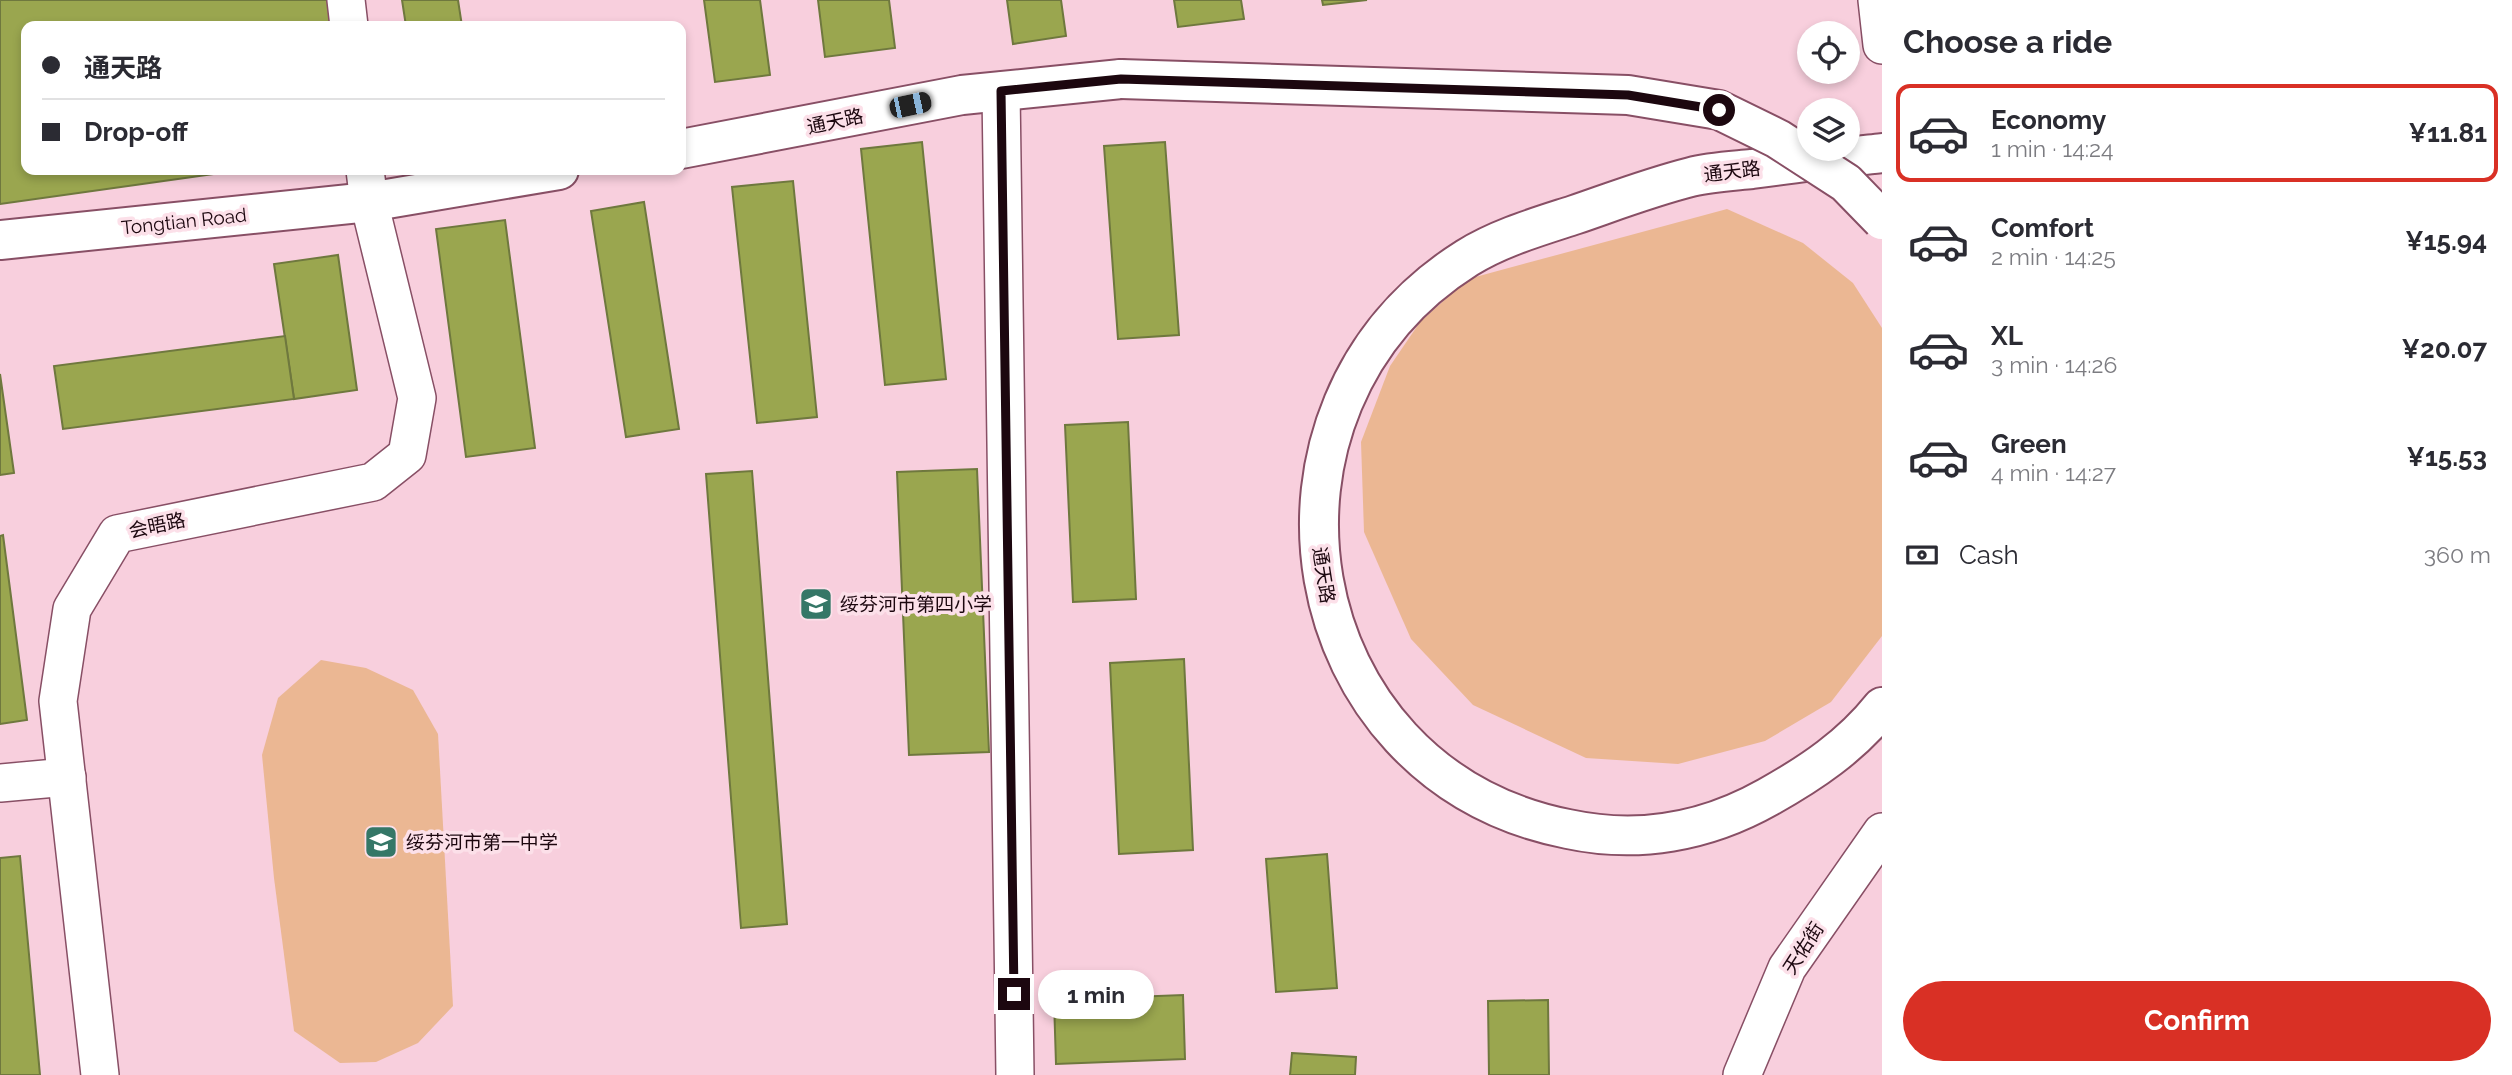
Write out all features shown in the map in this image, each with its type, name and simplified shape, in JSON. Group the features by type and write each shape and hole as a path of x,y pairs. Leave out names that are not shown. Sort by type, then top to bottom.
{"main road":[{"name":"通天路","path":"686,148 961,95 1121,79 1628,95 1719,110 1778,139 1846,183 1882,220"},
{"name":"通天路","path":"1882,153 1694,176 1513,235 1468,257 1428,285 1393,320 1363,360 1340,405 1325,452 1317,501 1318,551 1327,604 1345,654 1371,701 1405,742 1456,784 1491,805 1541,824 1593,834 1646,836 1699,828 1744,811 1834,756 1882,707"},
{"path":"367,186 499,175"},
{"name":"Tongtian Road","path":"0,240 367,186"}],"street":[{"path":"346,0 348,21"},
{"path":"1877,0 1882,45"},
{"path":"1001,91 1015,1075"},
{"name":"会晤路","path":"100,1075 58,701 72,609 117,534 373,482 407,455 417,398 367,186"},
{"path":"0,783 67,777"},
{"name":"天佑街","path":"1742,1075 1787,968 1882,832"}],"shaded area":[{"path":"1727,209 1803,243 1853,283 1882,328 1882,636 1831,702 1765,741 1678,764 1586,758 1473,705 1411,639 1364,532 1361,442 1390,366 1420,322 1468,279"},
{"path":"321,660 366,668 413,690 438,734 453,1006 418,1043 376,1062 340,1063 294,1031 274,878 262,755 278,698"}],"building":[{"path":"0,0 328,0 331,21 21,21 21,175 206,175 0,204"},
{"path":"402,0 458,0 461,21 405,21"},
{"path":"704,0 760,0 770,75 715,82"},
{"path":"818,0 889,0 895,48 825,57"},
{"path":"1007,0 1061,0 1066,36 1013,44"},
{"path":"1174,0 1241,0 1244,19 1178,27"},
{"path":"1322,0 1367,0 1323,5"},
{"path":"922,142 946,379 885,385 861,149"},
{"path":"1165,142 1179,335 1118,339 1104,146"},
{"path":"793,181 817,417 757,423 732,187"},
{"path":"644,202 679,429 626,437 591,211"},
{"path":"505,220 535,448 466,457 436,229"},
{"path":"338,255 357,390 294,399 274,264"},
{"path":"285,336 294,399 63,429 54,366"},
{"path":"0,374 14,473 0,475"},
{"path":"1128,422 1136,599 1073,602 1065,425"},
{"path":"977,469 989,752 909,755 897,472"},
{"path":"752,471 787,924 741,928 706,474"},
{"path":"3,535 27,720 0,724 0,536"},
{"path":"1184,659 1193,850 1119,854 1110,663"},
{"path":"1327,854 1337,988 1276,992 1266,859"},
{"path":"20,856 40,1075 0,1075 0,858"},
{"path":"1183,995 1185,1059 1056,1064 1054,1000"},
{"path":"1548,1000 1549,1075 1489,1075 1488,1001"},
{"path":"1292,1053 1356,1057 1355,1075 1290,1075"}],"place":[{"name":"绥芬河市第四小学","path":"816,604"},
{"name":"绥芬河市第一中学","path":"381,842"}],"route":[{"path":"1014,994 1001,91 1121,79 1628,95 1719,110"}]}
